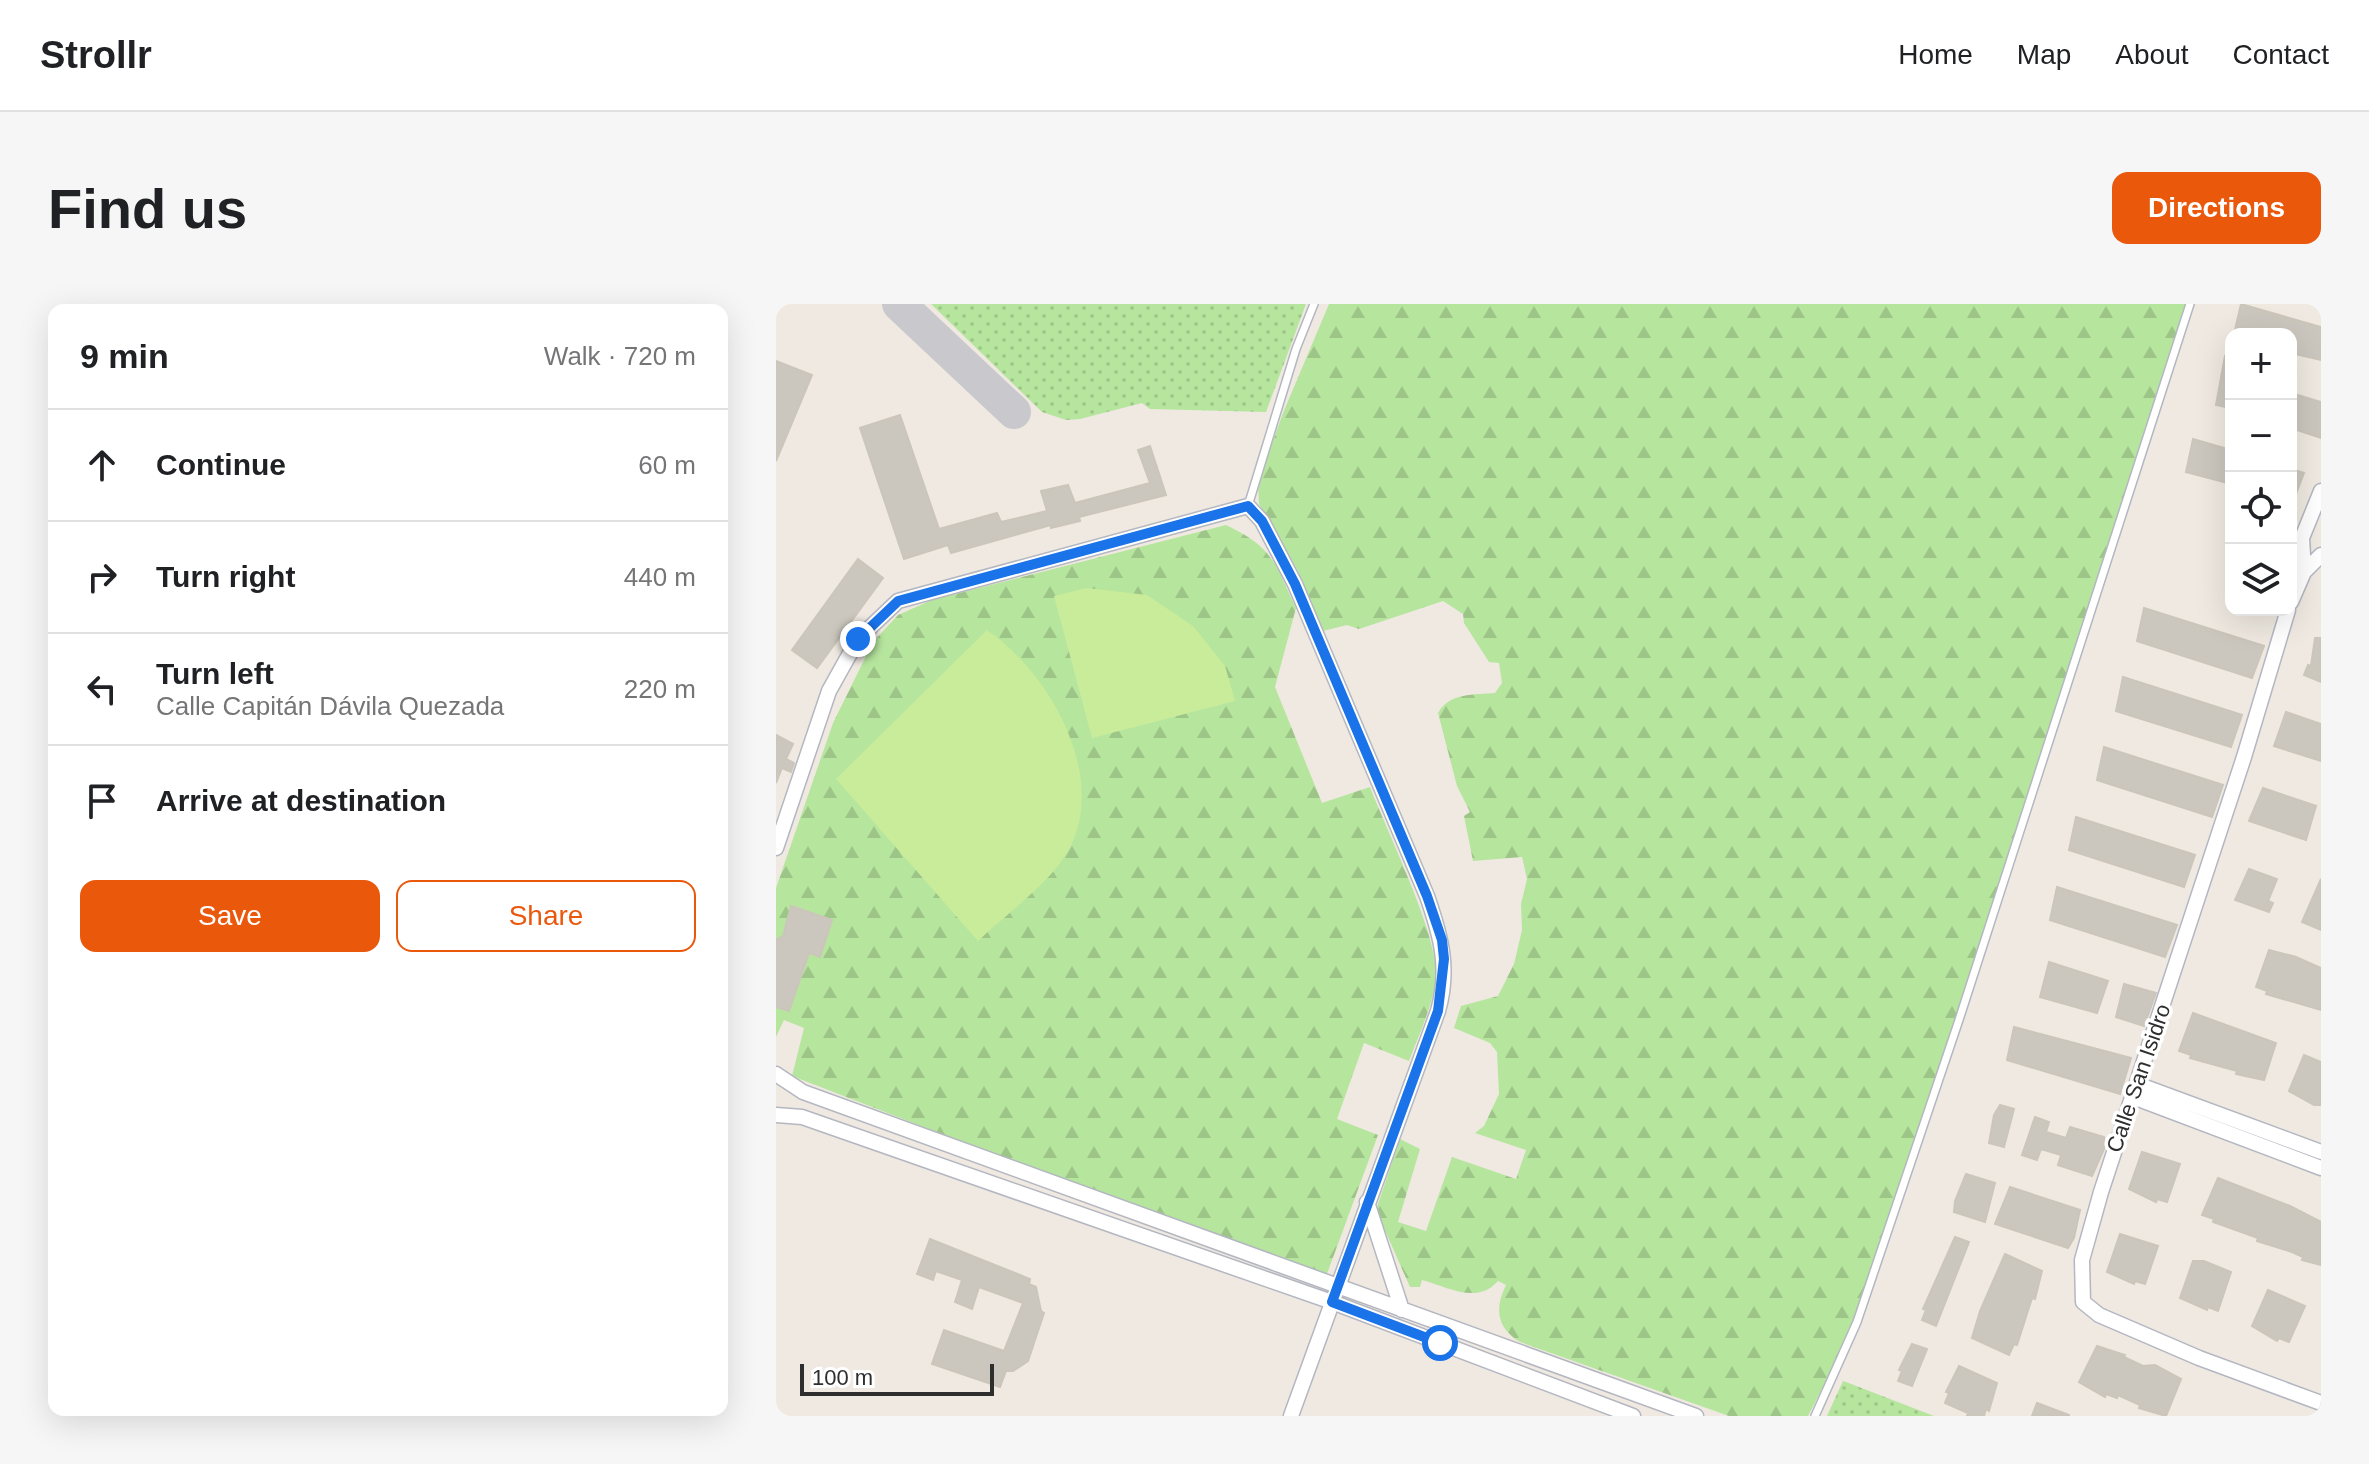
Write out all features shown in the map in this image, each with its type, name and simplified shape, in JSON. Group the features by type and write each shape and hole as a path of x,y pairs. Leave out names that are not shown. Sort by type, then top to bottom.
{"street":[{"path":"2304,572 2302,538 2321,491"},
{"path":"776,848 829,691 858,639 898,601 1248,506 1262,521 1295,584 1374,766 1442,940 1445,977 1438,1011 1291,1416"},
{"path":"2297,588 2304,572 2321,555"},
{"name":"Calle San Isidro","path":"2286,616 2082,1260 2083,1302 2099,1315 2199,1358 2321,1403"},
{"path":"776,1074 803,1092 1696,1416"},
{"path":"2135,1091 2321,1152"},
{"path":"776,1115 802,1117 1332,1302 1633,1416"},
{"path":"2213,1119 2321,1168"},
{"path":"1367,1201 1402,1310"}],"lane":[{"path":"1248,506 1296,349 1314,304"},
{"path":"1815,1416 1857,1322 1954,1035 2190,304"}],"green space":[{"path":"931,304 1306,304 1266,412 1150,409 1142,403 1066,420 1042,412"},
{"path":"1329,304 2190,304 1857,1322 1808,1416 1729,1416 1520,1342 1502,1324 1499,1310 1506,1285 1498,1281 1490,1288 1472,1293 1422,1280 1420,1287 1410,1287 1376,1210 1400,1139 1420,1149 1398,1222 1426,1231 1452,1157 1516,1179 1526,1150 1475,1133 1484,1126 1499,1094 1497,1052 1490,1043 1454,1028 1461,1006 1498,996 1514,964 1522,930 1521,904 1527,879 1522,857 1473,861 1464,816 1470,812 1457,786 1438,713 1456,698 1495,693 1502,683 1499,663 1489,662 1464,623 1463,614 1443,601 1359,629 1347,625 1323,631 1297,569 1259,504 1258,483 1283,413"},
{"path":"1226,525 1254,541 1271,558 1296,608 1275,687 1322,803 1370,787 1420,908 1434,955 1436,973 1433,995 1409,1061 1364,1043 1337,1119 1378,1135 1324,1282 792,1076 804,1028 784,1020 776,1037 776,888 833,723 873,642 898,615 932,600"},
{"path":"1086,588 1147,595 1193,626 1225,666 1235,701 1092,738 1054,596"},
{"path":"987,630 1011,649 1053,703 1079,766 1082,799 1077,830 1055,870 978,941 836,779"},
{"path":"1843,1381 1846,1382 1934,1416 1827,1416"}],"building":[{"path":"2241,304 2321,327 2321,360 2297,354 2297,328 2235,328"},
{"path":"2225,356 2225,407 2216,405"},
{"path":"776,361 812,375 776,461"},
{"path":"2297,395 2321,402 2321,438 2297,430"},
{"path":"900,415 939,529 997,513 1001,522 1047,511 1041,491 1068,485 1075,503 1150,483 1138,450 1150,446 1166,495 1079,517 1080,521 1051,528 1051,525 951,553 948,545 904,559 860,428"},
{"path":"2193,439 2225,448 2225,482 2186,472"},
{"path":"2297,471 2304,473 2297,491"},
{"path":"858,559 883,578 817,668 792,650"},
{"path":"2144,608 2264,646 2252,678 2137,641"},
{"path":"2315,638 2321,638 2321,682 2304,675 2308,665 2311,666"},
{"path":"2123,677 2242,715 2231,747 2116,711"},
{"path":"2286,712 2321,724 2321,761 2274,746"},
{"path":"776,735 793,744 786,759 794,763 791,772 782,768 776,783"},
{"path":"2104,747 2223,785 2212,817 2097,780"},
{"path":"2263,788 2316,806 2306,840 2249,821"},
{"path":"2076,817 2195,855 2184,887 2069,850"},
{"path":"2249,869 2277,879 2268,901 2273,903 2269,912 2235,900"},
{"path":"2321,879 2321,930 2302,922"},
{"path":"2057,887 2177,925 2165,957 2050,920"},
{"path":"791,906 832,920 820,957 809,953 789,1011 776,1007 776,940 783,936"},
{"path":"2269,950 2321,968 2321,1010 2266,994 2267,991 2256,987"},
{"path":"2049,962 2108,981 2097,1013 2040,997"},
{"path":"2124,984 2156,993 2144,1026 2116,1017"},
{"path":"2193,1013 2276,1043 2264,1080 2236,1074 2237,1071 2190,1058 2191,1055 2179,1051"},
{"path":"2014,1027 2131,1058 2120,1094 2007,1060"},
{"path":"2304,1055 2321,1062 2321,1105 2314,1105 2289,1091"},
{"path":"2000,1105 2014,1109 2004,1147 1989,1143 1994,1115"},
{"path":"2035,1117 2049,1122 2046,1132 2066,1138 2070,1127 2104,1137 2104,1149 2092,1176 2058,1165 2061,1155 2041,1149 2037,1160 2022,1155"},
{"path":"2142,1152 2180,1164 2167,1202 2157,1199 2156,1202 2129,1189"},
{"path":"1966,1174 1995,1183 1985,1222 1954,1212"},
{"path":"2218,1178 2290,1206 2321,1222 2321,1265 2302,1260 2303,1257 2292,1252 2257,1241 2258,1238 2202,1215"},
{"path":"2010,1187 2080,1210 2074,1238 2068,1248 1995,1224"},
{"path":"2120,1234 2158,1246 2145,1284 2135,1281 2134,1284 2107,1272"},
{"path":"1955,1237 1969,1242 1936,1326 1922,1320 1926,1310 1923,1309"},
{"path":"930,1239 1030,1279 1029,1284 1036,1287 1044,1313 1028,1361 1013,1371 1006,1371 1000,1387 932,1364 944,1330 1004,1351 1023,1303 979,1287 972,1309 955,1302 962,1280 936,1271 933,1280 917,1274"},
{"path":"2005,1254 2042,1271 2017,1345 2014,1344 2009,1355 1972,1338 1980,1311"},
{"path":"2193,1261 2204,1261 2231,1272 2218,1311 2208,1307 2207,1310 2180,1298"},
{"path":"2268,1290 2305,1306 2289,1342 2279,1338 2277,1341 2252,1326"},
{"path":"1912,1344 1927,1349 1912,1386 1898,1381 1902,1371 1899,1370"},
{"path":"2097,1346 2125,1355 2143,1366 2155,1365 2181,1379 2166,1416 2139,1408 2140,1405 2118,1395 2117,1398 2106,1394 2105,1397 2079,1382"},
{"path":"1959,1366 1997,1383 1989,1411 1986,1409 1984,1416 1967,1416 1968,1413 1945,1403 1949,1393 1946,1392"},
{"path":"2037,1403 2069,1415 2069,1416 2032,1416"}],"taxiway":[{"path":"899,304 1014,412"}],"route":[{"path":"858,639 898,601 951,584 1248,506 1262,521 1295,584 1374,766 1427,896 1442,940 1444,959 1445,977 1438,1011 1332,1302 1440,1343"}]}
